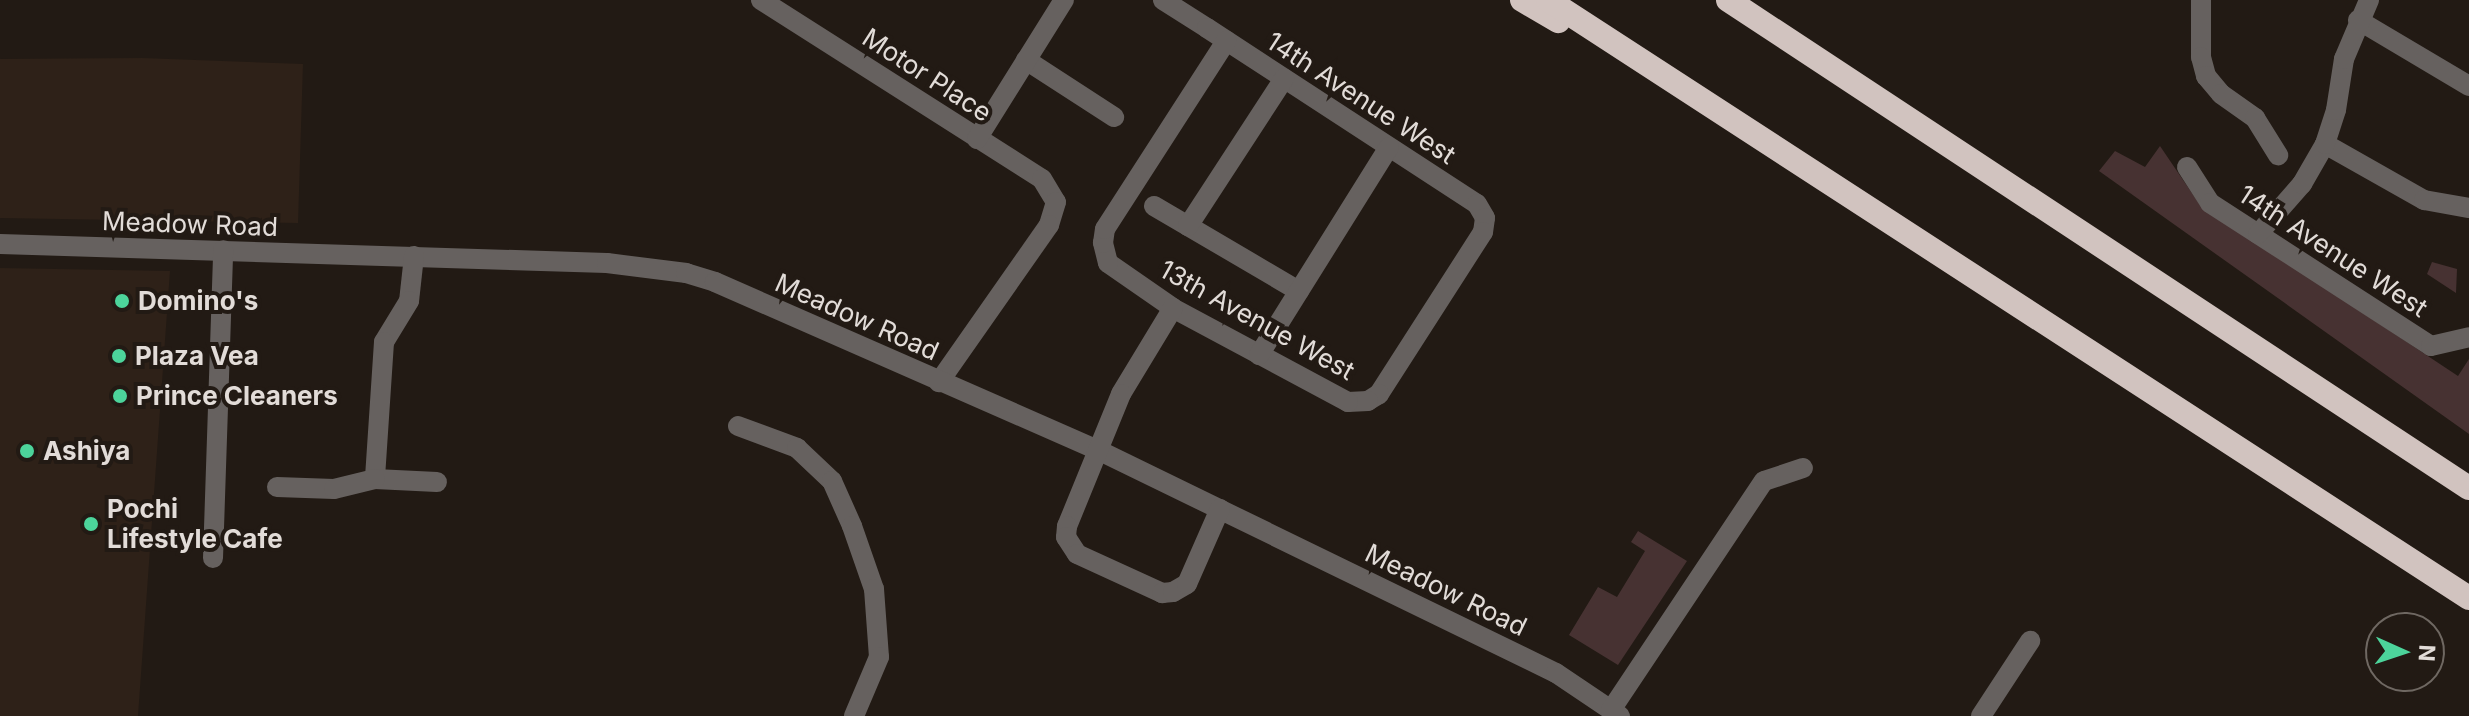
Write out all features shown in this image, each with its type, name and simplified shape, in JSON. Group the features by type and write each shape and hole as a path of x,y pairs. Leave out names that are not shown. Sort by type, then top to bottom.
{"highway":[{"path":"1522,0 1790,160"},
{"path":"1548,0 1790,160 2469,598"},
{"path":"1728,0 2469,488"}],"street":[{"name":"Motor Place","path":"761,0 1042,179 1056,202 1049,225 939,382"},
{"path":"977,139 1064,0"},
{"name":"14th Avenue West","path":"1163,0 1477,204 1485,218 1483,232 1379,394 1359,403"},
{"path":"2201,0 2201,57 2206,76 2221,94 2255,118 2278,155"},
{"path":"2258,234 2302,184 2325,144 2336,110 2344,59 2369,0"},
{"path":"2358,20 2469,86"},
{"name":"13th Avenue West","path":"1226,41 1105,229 1103,243 1108,263 1173,308 1348,402 1359,403"},
{"path":"1026,60 1114,117"},
{"path":"1188,226 1284,79"},
{"path":"2325,144 2424,200 2469,208"},
{"path":"1259,355 1389,147"},
{"name":"14th Avenue West","path":"2187,167 2210,203 2431,346 2469,337"},
{"path":"1154,206 1299,291"},
{"name":"Meadow Road","path":"0,244 607,263 686,273 715,282 1100,451 1556,673 1616,713"},
{"path":"213,558 223,250"},
{"path":"375,479 384,342 409,301 414,256"},
{"path":"1173,308 1121,394 1067,526 1068,542 1077,554 1162,593 1173,592 1187,584 1220,509"},
{"path":"738,426 797,448 832,481 852,526 874,589 879,657 854,716"},
{"path":"1616,713 1764,481 1803,468"},
{"path":"277,487 334,489 375,479 437,482"},
{"path":"1981,716 2030,641"}],"shaded area":[{"path":"142,58 303,64 298,223 0,218 0,59"},
{"path":"2160,146 2200,205 2458,376 2469,359 2469,434 2099,171 2115,151 2145,167"},
{"path":"2432,262 2457,269 2456,293 2427,274"},
{"path":"0,268 170,271 138,716 0,716"},
{"path":"1638,531 1687,561 1618,665 1569,635 1598,587 1617,597 1645,551 1631,542"}],"place":[{"name":"Domino's","path":"122,301"},
{"name":"Plaza Vea","path":"119,356"},
{"name":"Prince Cleaners","path":"120,396"},
{"name":"Ashiya","path":"27,451"},
{"name":"Pochi Lifestyle Cafe","path":"91,524"}]}
